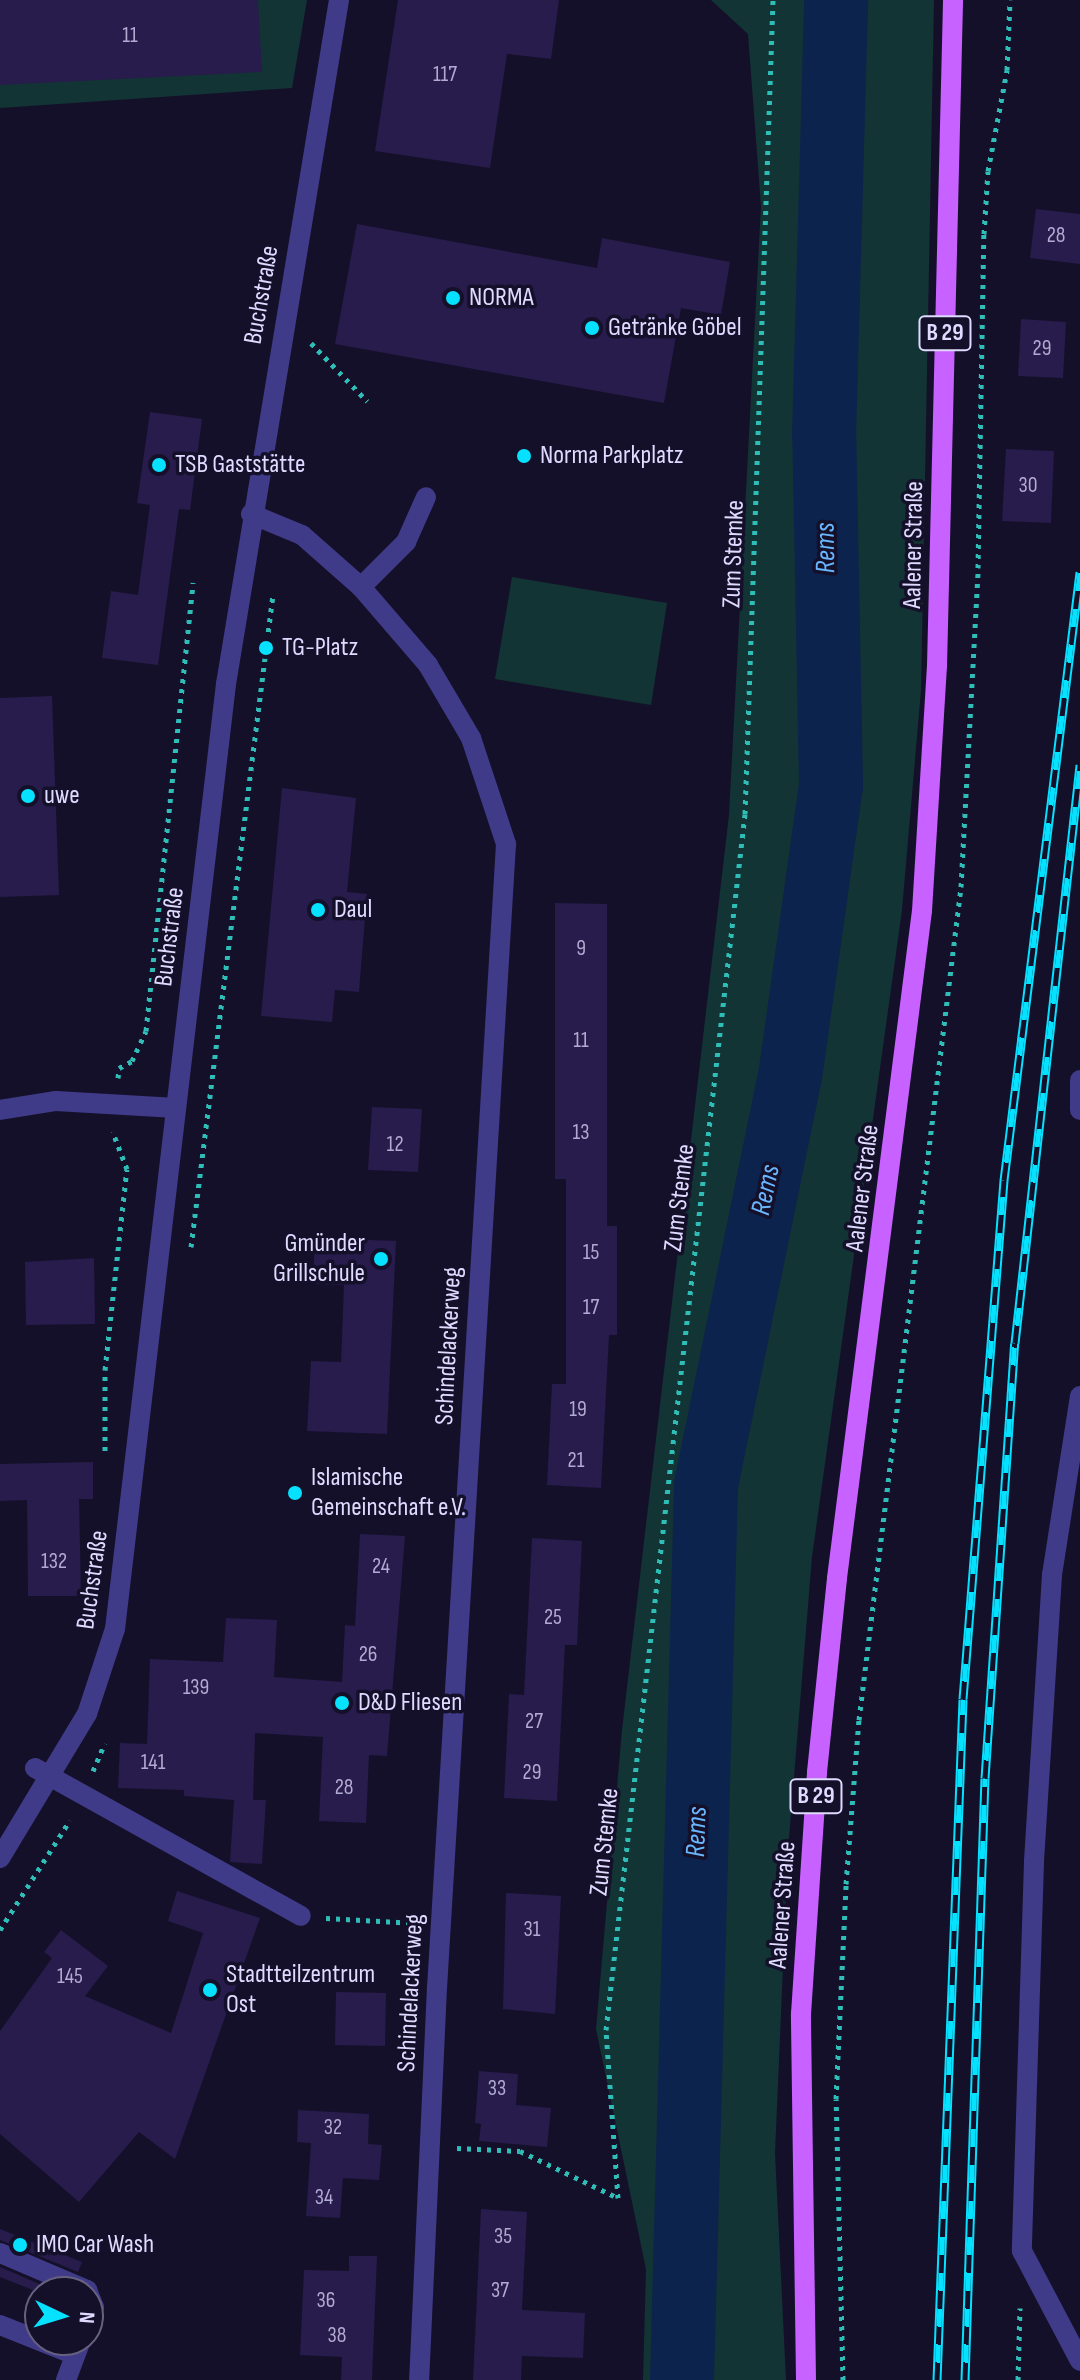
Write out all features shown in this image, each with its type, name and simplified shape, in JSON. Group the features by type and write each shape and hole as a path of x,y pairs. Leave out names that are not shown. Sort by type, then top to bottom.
{"main road":[{"name":"Aalener Straße","path":"806,2380 801,2014 817,1772 837,1578 922,911 937,666 953,0"}],"street":[{"name":"Buchstraße","path":"0,1858 52,1779 87,1714 115,1629 176,1108 251,514 339,0"},
{"path":"361,587 406,542 426,497"},
{"name":"Schindelackerweg","path":"251,514 302,535 361,587 428,665 471,738 495,798 506,844 428,2147 419,2380"},
{"path":"1080,1080 1080,1110"},
{"path":"0,1110 56,1101 176,1108"},
{"path":"1080,1396 1052,1575 1034,1862 1022,2251 1080,2361"},
{"path":"35,1768 301,1916"},
{"path":"0,2253 54,2276"},
{"path":"0,2325 24,2332"},
{"path":"66,2380 75,2356"}],"path":[{"name":"Zum Stemke","path":"428,2147 520,2151 618,2198 606,2030 745,814 773,0"},
{"path":"843,2380 836,2099 846,1884 859,1720 961,887 978,568 984,234 988,171 1007,70 1010,0"},
{"path":"285,317 367,401"},
{"path":"119,1068 132,1061 146,1031 193,582"},
{"path":"105,1464 105,1370 127,1169 124,1152 112,1140"},
{"path":"301,1916 441,1924"},
{"path":"1018,2380 1022,2251"}],"green space":[{"path":"0,0 307,0 292,88 0,108"},
{"path":"711,0 934,0 921,690 902,910 812,1557 788,1850 775,2153 786,2380 643,2380 646,2269 596,2029 622,1730 729,815 761,206 748,34"},
{"path":"512,577 667,603 651,705 495,679"}],"building":[{"path":"0,0 258,0 262,72 0,85"},
{"path":"398,0 559,0 551,59 507,54 490,168 375,151"},
{"path":"1036,209 1080,214 1080,264 1030,258"},
{"path":"357,224 597,268 602,238 730,262 721,315 681,308 664,403 335,344"},
{"path":"1021,319 1066,322 1063,378 1018,376"},
{"path":"150,412 202,419 190,510 179,509 158,665 102,658 111,591 138,595 150,505 137,503"},
{"path":"1006,449 1054,451 1051,523 1002,521"},
{"name":"uwe","path":"52,696 59,895 0,897 0,698"},
{"name":"Daul","path":"282,788 356,798 347,892 367,894 359,992 335,990 332,1022 261,1016"},
{"path":"555,903 607,904 607,1226 617,1226 617,1335 609,1335 601,1488 547,1485 552,1384 566,1384 566,1179 555,1179"},
{"path":"372,1107 422,1109 418,1172 368,1170"},
{"path":"315,1238 396,1241 387,1434 307,1431 311,1361 341,1362 344,1285 313,1284"},
{"path":"94,1258 95,1324 26,1325 25,1262"},
{"path":"93,1462 93,1499 79,1499 81,1596 28,1596 27,1500 0,1501 0,1464"},
{"path":"360,1534 405,1536 387,1756 369,1755 366,1823 319,1821 323,1737 255,1733 253,1800 266,1800 262,1864 230,1862 234,1800 184,1796 184,1790 118,1788 120,1743 147,1744 150,1659 223,1662 226,1618 277,1620 274,1677 342,1682 345,1625 355,1626"},
{"path":"532,1538 582,1541 577,1645 565,1645 557,1801 504,1798 509,1694 524,1695"},
{"path":"177,1891 260,1918 175,2159 139,2132 79,2202 0,2134 0,2031 52,1958 44,1952 61,1930 108,1966 85,1996 171,2033 203,1933 168,1921"},
{"path":"506,1893 561,1896 555,2014 503,2009"},
{"path":"336,1992 386,1993 385,2046 335,2045"},
{"path":"479,2071 518,2074 516,2105 551,2108 547,2147 479,2141 481,2124 475,2123"},
{"path":"298,2110 369,2114 368,2144 382,2145 379,2180 343,2178 340,2218 306,2216 311,2143 297,2142"},
{"path":"481,2209 527,2212 522,2310 585,2313 583,2358 522,2356 521,2380 473,2380"},
{"path":"0,2229 82,2262 78,2272 0,2240"},
{"path":"349,2256 377,2256 372,2380 341,2380 342,2357 300,2355 304,2270 349,2271"},
{"path":"0,2267 24,2277 24,2286 0,2277"}],"waterway":[{"name":"Rems","path":"682,2380 706,1485 790,1077 831,785 824,436 836,0"}],"railway":[{"path":"937,2380 963,1699 1004,1180 1080,572"},
{"path":"965,2380 985,1778 1015,1343 1080,765"}],"place":[{"name":"NORMA","path":"453,298"},
{"name":"Getränke Göbel","path":"592,328"},
{"name":"Norma Parkplatz","path":"524,456"},
{"name":"TSB Gaststätte","path":"159,465"},
{"name":"TG-Platz","path":"266,648"},
{"name":"uwe","path":"28,796"},
{"name":"Daul","path":"318,910"},
{"name":"Gmünder Grillschule","path":"381,1259"},
{"name":"Islamische Gemeinschaft e.V.","path":"295,1493"},
{"name":"D&D Fliesen","path":"342,1703"},
{"name":"Stadtteilzentrum Ost","path":"210,1990"},
{"name":"IMO Car Wash","path":"20,2245"}]}
